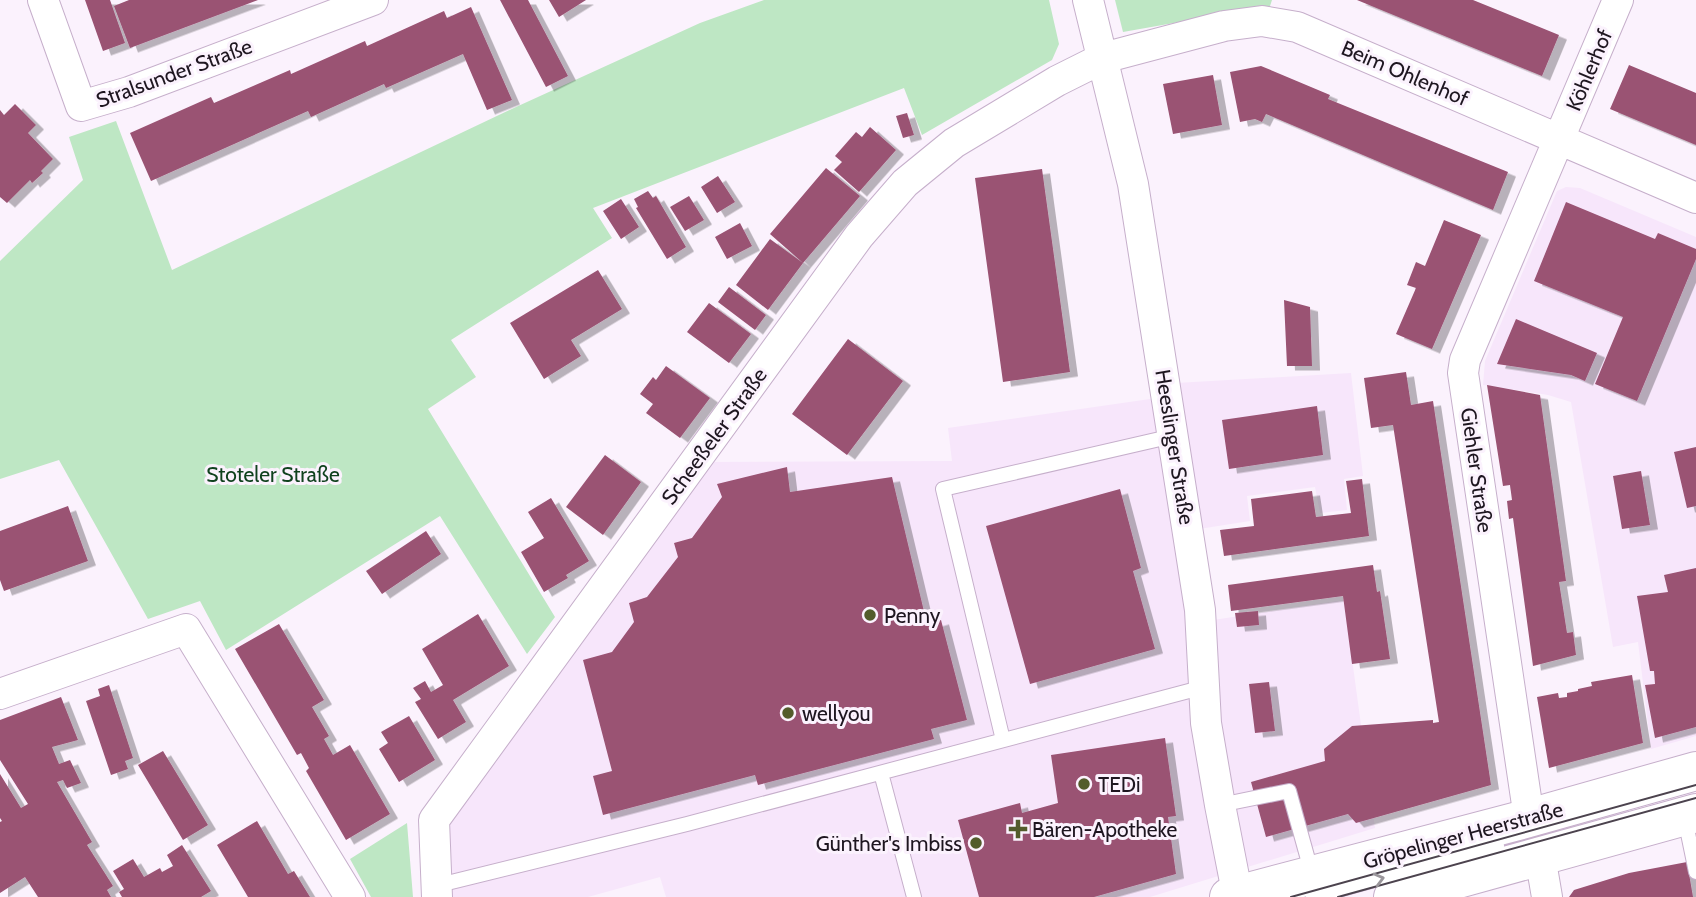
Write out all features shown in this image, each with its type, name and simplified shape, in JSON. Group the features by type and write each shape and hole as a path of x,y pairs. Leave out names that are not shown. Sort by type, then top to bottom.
{"main road":[{"name":"Gröpelinger Heerstraße","path":"1393,897 1527,839 1696,771"},
{"name":"Gröpelinger Heerstraße","path":"1235,896 1313,886 1527,839 1690,815"}],"street":[{"name":"Stralsunder Straße","path":"43,0 81,106 129,92 373,0"},
{"name":"Heeslinger Straße","path":"1088,0 1133,184 1200,610 1206,723 1235,896"},
{"name":"Köhlerhof","path":"1560,140 1618,0"},
{"name":"Beim Ohlenhof","path":"1103,58 1224,26 1262,21 1297,27 1696,198"},
{"name":"Scheeßeler Straße","path":"436,892 434,820 859,236 905,183 954,143 1057,81 1103,58"},
{"name":"Giehler Straße","path":"1547,897 1527,839 1463,373 1465,360 1560,140"},
{"path":"0,694 186,629 350,897"}],"lane":[{"path":"1003,740 943,489 1173,436"},
{"path":"436,892 1204,687"},
{"path":"881,773 914,897"},
{"path":"1220,805 1289,791 1313,886"},
{"path":"1690,815 1696,872"}],"shaded area":[{"path":"1566,187 1580,188 1696,237 1696,736 1651,749 1638,642 1613,647 1571,402 1548,395 1483,385 1485,361 1557,191"},
{"path":"1351,373 1363,476 1344,479 1347,510 1320,513 1315,487 1247,496 1250,521 1199,529 1176,383"},
{"path":"1171,396 1207,621 1344,600 1375,828 1150,897 666,897 660,877 588,897 444,897 438,832 704,462 952,461 948,428"}],"green space":[{"name":"Stoteler Straße","path":"764,0 1049,0 1059,44 1052,60 922,135 904,88 593,208 612,238 451,340 476,377 428,409 555,617 527,654 440,516 226,650 200,601 148,619 59,460 0,479 0,261 83,180 69,137 116,121 172,270 700,23"},
{"path":"1115,0 1272,0 1270,6 1123,32"},
{"path":"407,823 413,897 371,897 350,859"}],"building":[{"path":"85,0 110,0 125,43 103,51"},
{"path":"129,0 258,0 130,48 114,6"},
{"path":"500,0 528,0 568,76 546,87"},
{"path":"549,0 586,0 559,17"},
{"path":"1357,0 1473,0 1559,35 1542,76"},
{"path":"471,7 512,100 487,110 463,54 386,88 384,84 311,117 308,111 151,181 130,133 211,97 214,103 290,70 291,74 365,41 367,46 444,11 447,18"},
{"path":"1629,65 1696,93 1696,145 1610,109"},
{"path":"1261,66 1330,95 1328,99 1508,172 1493,210 1266,114 1262,122 1255,119 1240,122 1230,72"},
{"path":"1213,75 1222,125 1173,134 1163,84"},
{"path":"15,104 36,125 28,133 53,159 41,171 43,173 32,183 30,180 7,203 0,197 0,110 4,115"},
{"path":"907,113 914,135 903,138 896,116"},
{"path":"870,127 896,150 859,192 834,170 842,162 835,156 856,132 862,137"},
{"path":"826,168 860,196 803,263 770,234"},
{"path":"1042,169 1070,372 1003,382 975,178"},
{"path":"718,176 735,202 717,213 701,187"},
{"path":"648,191 653,198 656,196 686,247 667,259 636,208 638,207 634,199"},
{"path":"689,196 704,220 685,231 670,207"},
{"path":"621,199 639,227 621,239 603,211"},
{"path":"1566,202 1655,239 1658,233 1696,249 1696,259 1637,401 1595,384 1623,317 1534,281"},
{"path":"1444,220 1481,235 1432,349 1396,334 1416,288 1407,285 1416,262 1425,266"},
{"path":"740,223 752,246 727,259 715,237"},
{"path":"770,239 803,263 768,310 736,285"},
{"path":"598,270 622,309 571,340 581,356 544,379 510,323"},
{"path":"729,287 766,315 755,330 718,302"},
{"path":"1284,300 1310,307 1312,366 1287,366"},
{"path":"709,303 751,334 729,363 687,332"},
{"path":"1516,319 1597,353 1585,381 1571,375 1497,364"},
{"path":"848,339 903,381 847,455 792,414"},
{"path":"666,366 710,398 680,438 646,413 653,404 640,394 653,377 656,380"},
{"path":"1406,372 1411,405 1433,401 1491,785 1356,823 1348,814 1266,837 1251,782 1325,761 1324,749 1352,726 1433,720 1433,723 1439,722 1393,425 1371,428 1364,378"},
{"path":"1487,385 1540,395 1566,581 1559,582 1567,633 1573,632 1576,655 1533,666 1513,518 1509,519 1507,501 1512,500 1510,485 1503,486"},
{"path":"1317,406 1323,455 1229,469 1222,420"},
{"path":"1696,447 1696,506 1687,508 1674,452"},
{"path":"605,455 641,482 603,535 566,507"},
{"path":"787,467 790,492 892,477 927,624 941,620 967,720 931,729 934,739 758,785 755,775 603,815 593,776 612,771 583,660 612,652 634,622 629,603 647,597 678,557 674,543 692,538 722,497 717,484"},
{"path":"1641,471 1650,525 1622,529 1613,476"},
{"path":"1362,479 1369,536 1224,556 1220,530 1254,526 1251,499 1312,491 1316,517 1351,513 1346,481"},
{"path":"1120,489 1141,568 1133,571 1155,649 1030,684 986,526"},
{"path":"551,498 589,561 544,592 521,552 544,538 528,512"},
{"path":"68,506 88,561 4,591 0,580 0,531"},
{"path":"426,531 441,554 382,594 366,571"},
{"path":"1373,565 1377,592 1380,591 1390,659 1352,664 1343,596 1231,611 1228,585"},
{"path":"1696,568 1696,727 1655,738 1645,685 1655,684 1654,671 1650,671 1637,596 1668,592 1664,575"},
{"path":"1258,611 1259,625 1237,627 1235,613"},
{"path":"478,614 509,666 453,700 466,722 438,739 415,702 421,699 413,688 425,681 431,692 443,685 422,649"},
{"path":"279,624 324,700 312,707 329,736 324,739 333,755 350,745 390,814 346,840 306,771 309,768 301,753 297,755 235,649"},
{"path":"1632,675 1643,743 1549,768 1537,697 1558,693 1559,698 1567,697 1567,693 1592,686 1591,682"},
{"path":"1269,682 1275,731 1255,733 1249,684"},
{"path":"109,685 133,758 125,761 128,769 111,775 86,701 100,696 98,689"},
{"path":"61,697 78,740 52,747 59,764 70,760 81,783 67,788 63,780 57,782 92,842 87,845 113,886 107,890 111,897 38,897 25,877 0,893 0,774 21,808 28,804 0,760 0,720"},
{"path":"409,716 435,760 399,782 379,749 388,743 381,732"},
{"path":"1165,738 1176,816 1168,817 1176,874 1094,897 979,897 958,820 1020,803 1022,813 1058,803 1051,755"},
{"path":"163,751 208,825 183,840 138,765"},
{"path":"257,821 288,874 294,871 310,897 248,897 217,845"},
{"path":"182,845 211,891 201,897 122,897 119,892 124,889 113,871 133,859 144,877 160,868 162,872 173,866 167,855"},
{"path":"1687,862 1693,897 1569,897 1574,890 1629,873"}],"tram line":[{"path":"1291,897 1696,785"},
{"path":"1338,897 1696,798"}],"place":[{"name":"Penny","path":"870,615"},
{"name":"wellyou","path":"788,713"},
{"name":"TEDi","path":"1084,784"},
{"name":"Bären-Apotheke","path":"1018,829"},
{"name":"Günther's Imbiss","path":"976,843"}]}
